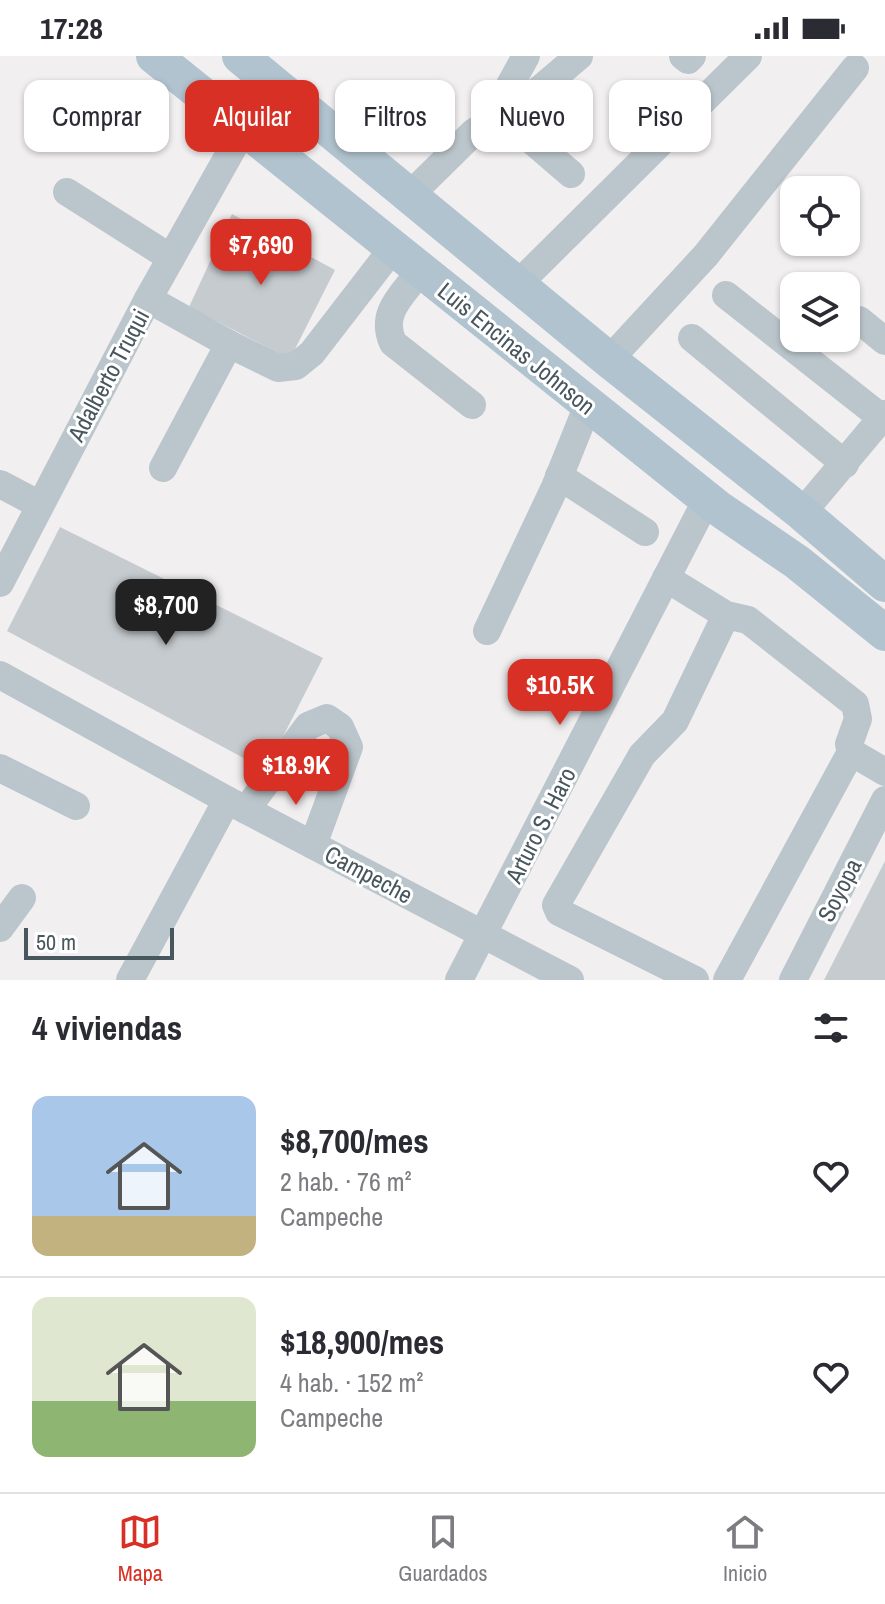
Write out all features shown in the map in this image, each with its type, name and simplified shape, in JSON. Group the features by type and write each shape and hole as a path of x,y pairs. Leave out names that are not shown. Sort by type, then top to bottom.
{"main road":[{"name":"Luis Encinas Johnson","path":"154,56 185,81"},
{"name":"Luis Encinas Johnson","path":"240,56 885,584"},
{"name":"Luis Encinas Johnson","path":"274,152 712,503 797,562 885,633"},
{"path":"712,503 756,549 885,661"}],"street":[{"path":"513,80 526,56"},
{"path":"551,80 579,56"},
{"path":"683,56 688,60 692,56"},
{"path":"518,284 748,56"},
{"path":"609,360 706,255 855,68"},
{"path":"410,195 471,135"},
{"name":"Adalberto Truqui","path":"0,583 148,299 231,152"},
{"path":"545,152 571,174"},
{"path":"67,192 171,258"},
{"path":"148,299 278,368 296,366 312,353 393,248"},
{"path":"421,270 388,315 386,329 393,343 472,405"},
{"path":"726,295 884,416 802,513"},
{"path":"860,321 885,341"},
{"path":"692,338 845,464"},
{"path":"163,468 229,344"},
{"path":"487,631 559,476 588,405"},
{"path":"559,476 645,532"},
{"path":"0,484 40,505"},
{"name":"Arturo S. Haro","path":"459,980 666,578 712,503"},
{"path":"666,578 726,615 748,620 855,704 858,719 849,744 851,752 727,980"},
{"path":"695,980 559,912 556,905 642,755 675,721 726,615"},
{"name":"Campeche","path":"0,675 237,805 570,980"},
{"path":"130,980 237,805 308,726 327,718 340,727 349,747 313,845"},
{"path":"851,752 885,772"},
{"path":"0,768 76,806"},
{"name":"Soyopa","path":"793,980 885,800"},
{"path":"0,928 22,898"}],"building":[{"path":"232,214 335,270 290,359 189,307"},
{"path":"60,527 323,658 266,770 7,631"},
{"path":"885,861 885,980 824,980"}]}
